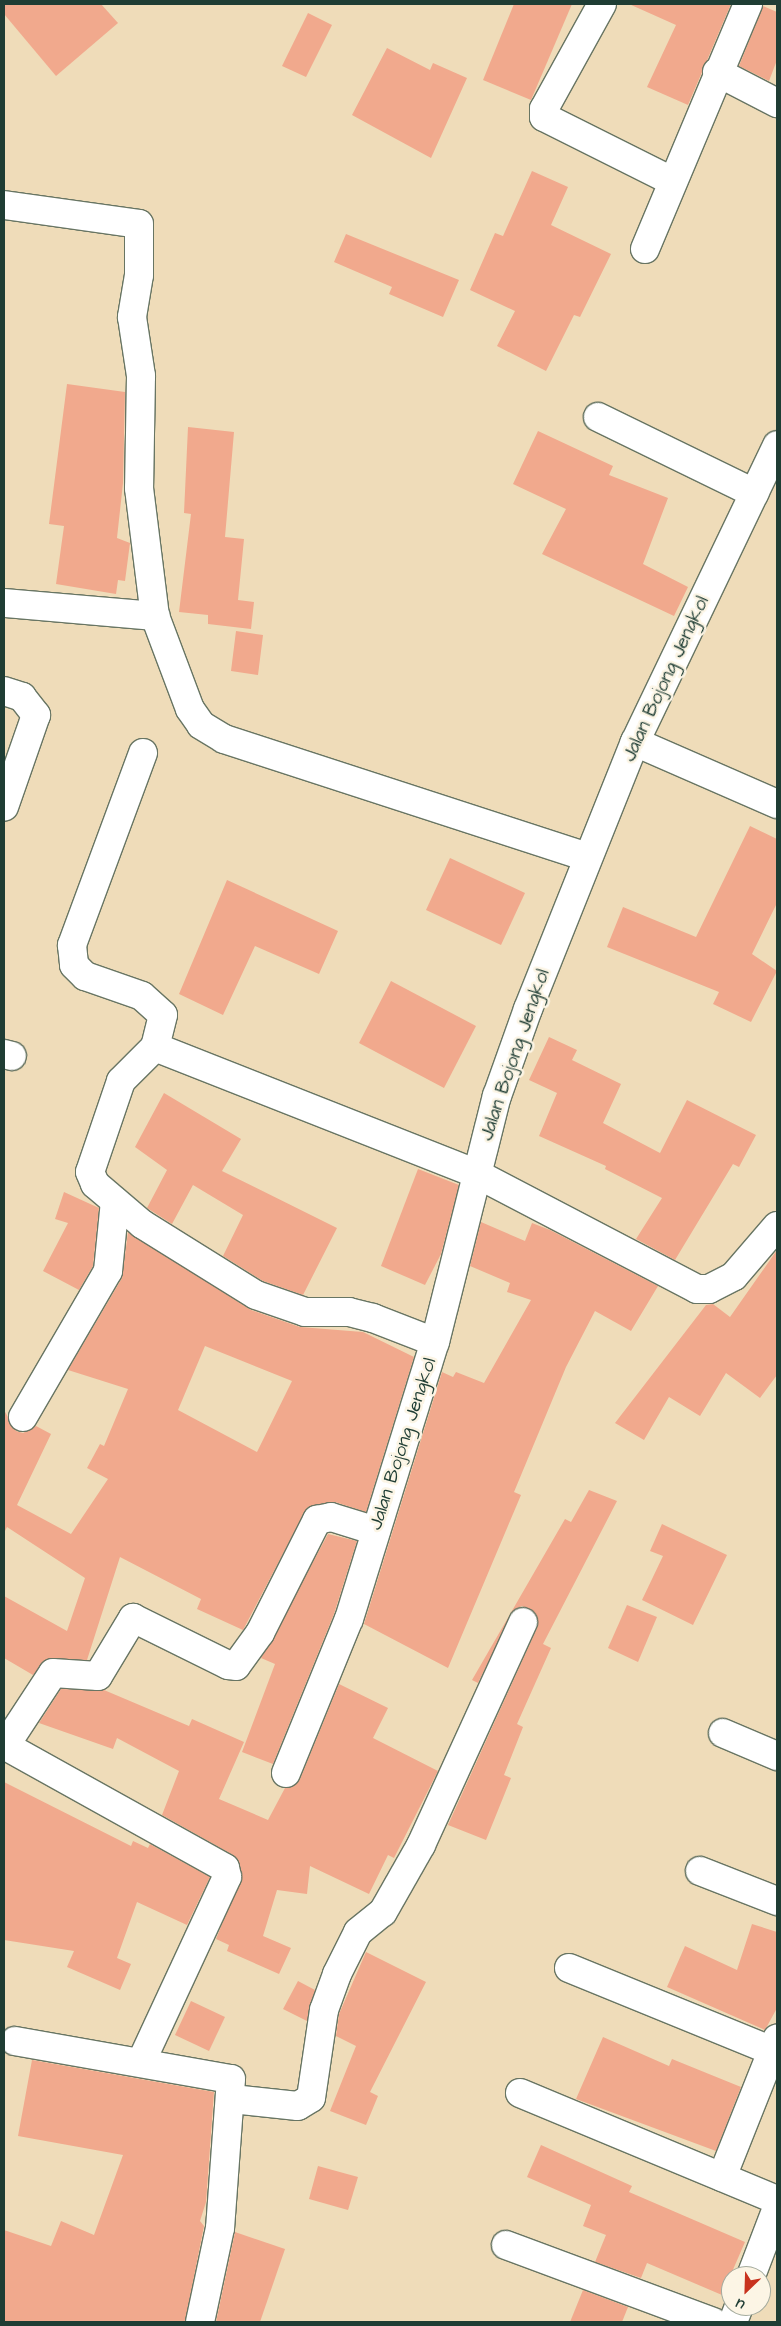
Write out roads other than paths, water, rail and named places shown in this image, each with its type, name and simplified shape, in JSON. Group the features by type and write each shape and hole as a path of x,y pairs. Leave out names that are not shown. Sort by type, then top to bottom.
{"street":[{"path":"602,4 544,109 544,117 672,181"},
{"path":"645,249 716,72 748,4"},
{"path":"716,72 777,103"},
{"path":"4,205 139,224 139,275 132,317 141,376 139,488 155,616 190,709 201,725 224,739 587,857"},
{"path":"598,417 754,493"},
{"name":"Jalan Bojong Jengkol","path":"286,1773 343,1637 436,1342 497,1096 587,857 635,742 754,493 775,456"},
{"path":"4,603 155,616"},
{"path":"4,691 22,696 36,715 4,807"},
{"path":"635,742 777,804"},
{"path":"143,753 71,955 86,976 142,996 159,1008 163,1023 155,1047 121,1081 90,1172 95,1184 115,1202 184,1253 256,1295 305,1312 349,1312 373,1318 436,1342"},
{"path":"155,1047 477,1174 697,1289 709,1289 734,1276 777,1226"},
{"path":"23,1417 108,1271 115,1202"},
{"path":"142,2060 227,1876 225,1868 4,1745 53,1673 98,1676 133,1618 228,1666 236,1666 260,1633 316,1520 331,1517 376,1531"},
{"path":"232,2099 298,2106 311,2098 324,2010 337,1974 358,1932 383,1912 421,1845 522,1622"},
{"path":"723,1733 777,1756"},
{"path":"700,1871 777,1901"},
{"path":"570,1968 776,2048 722,2177"},
{"path":"15,2041 142,2060 227,2076 234,2083 220,2228 200,2322"},
{"path":"520,2093 777,2200"},
{"path":"755,2266 777,2208"},
{"path":"506,2245 713,2322"}]}
